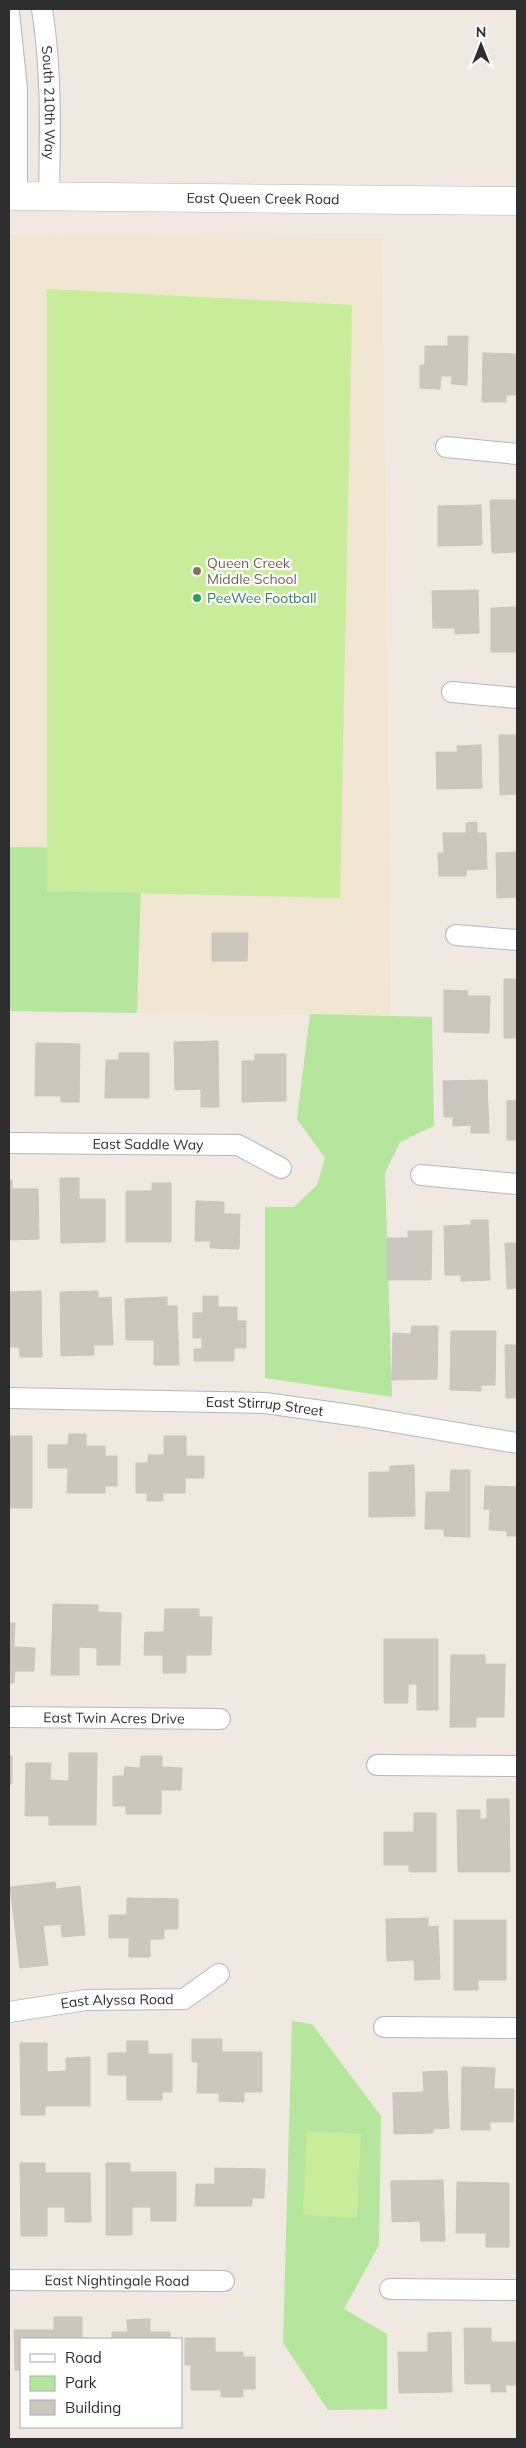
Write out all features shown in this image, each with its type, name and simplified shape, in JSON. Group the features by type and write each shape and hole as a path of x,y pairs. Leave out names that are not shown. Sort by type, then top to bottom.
{"main road":[{"name":"East Queen Creek Road","path":"13,196 517,201"}],"street":[{"name":"South 210th Way","path":"42,9 47,36 50,119 49,196"},
{"path":"9,12 17,89 13,196"},
{"path":"446,447 517,454"},
{"path":"452,692 517,698"},
{"path":"456,935 517,940"},
{"name":"East Saddle Way","path":"9,1143 238,1145 281,1168"},
{"path":"421,1174 517,1184"},
{"name":"East Stirrup Street","path":"9,1398 265,1403 358,1416 517,1443"},
{"name":"East Twin Acres Drive","path":"9,1717 220,1719"},
{"path":"377,1765 517,1766"},
{"name":"East Alyssa Road","path":"9,2012 86,2000 184,1999 219,1974"},
{"path":"384,2027 517,2028"},
{"name":"East Nightingale Road","path":"9,2280 224,2281"},
{"path":"390,2289 517,2290"}],"shaded area":[{"name":"PeeWee Football","path":"9,235 382,239 391,1015 9,1011"}],"green space":[{"name":"PeeWee Football","path":"47,289 352,305 340,898 47,891"},
{"path":"9,847 142,848 137,1013 9,1011"},
{"path":"310,1014 432,1017 434,1126 400,1142 385,1173 392,1397 265,1378 265,1207 294,1207 317,1185 325,1158 297,1119"},
{"path":"292,2021 312,2024 381,2116 379,2245 344,2309 387,2334 387,2409 328,2410 283,2343"},
{"path":"307,2131 361,2134 357,2218 303,2215"}],"building":[{"path":"448,336 468,336 467,385 451,384 452,376 441,376 440,389 420,388 420,365 425,365 425,346 448,346"},
{"path":"483,353 517,354 517,395 506,395 506,402 482,402"},
{"path":"490,500 517,500 517,552 492,553"},
{"path":"481,505 482,545 438,546 438,506"},
{"path":"478,590 479,633 455,634 455,628 433,628 432,591"},
{"path":"517,607 517,652 491,652 491,608"},
{"path":"499,735 517,735 517,794 500,795"},
{"path":"481,745 482,788 437,789 436,752 458,752 457,746"},
{"path":"477,822 477,833 486,833 487,869 466,870 466,876 439,876 438,853 444,853 443,833 466,833 466,823"},
{"path":"517,852 517,897 497,898 496,853"},
{"path":"212,933 248,933 247,961 212,961"},
{"path":"504,979 517,979 517,1038 504,1038"},
{"path":"444,990 468,991 467,996 490,996 489,1033 444,1032"},
{"path":"218,1041 219,1107 201,1107 201,1089 175,1090 174,1042"},
{"path":"36,1043 80,1044 79,1102 61,1102 61,1096 35,1096"},
{"path":"119,1053 149,1053 149,1098 105,1098 106,1060 119,1060"},
{"path":"255,1054 286,1054 286,1101 242,1102 242,1061 255,1061"},
{"path":"487,1080 489,1133 471,1133 471,1125 453,1126 453,1117 444,1117 443,1081"},
{"path":"517,1100 517,1140 507,1140 507,1101"},
{"path":"60,1178 79,1178 79,1199 105,1199 105,1242 61,1243"},
{"path":"12,1180 12,1189 38,1189 39,1239 9,1240 9,1181"},
{"path":"152,1183 171,1183 171,1242 126,1242 126,1191 152,1191"},
{"path":"196,1201 224,1202 224,1214 240,1214 239,1249 210,1248 210,1241 195,1241"},
{"path":"471,1220 488,1220 490,1280 461,1281 461,1275 445,1275 444,1226 471,1225"},
{"path":"408,1231 432,1231 431,1280 387,1280 387,1238 408,1238"},
{"path":"505,1243 517,1243 517,1288 507,1289"},
{"path":"41,1291 42,1357 20,1357 19,1347 9,1347 9,1292"},
{"path":"98,1291 98,1298 111,1297 113,1345 94,1345 94,1355 61,1356 60,1292"},
{"path":"203,1296 218,1296 218,1307 237,1307 237,1321 246,1321 246,1348 234,1348 234,1361 194,1361 194,1349 202,1349 202,1338 193,1338 193,1313 203,1313"},
{"path":"167,1297 167,1306 177,1306 179,1365 154,1365 154,1340 126,1340 125,1299"},
{"path":"412,1326 438,1326 437,1379 392,1380 393,1333 411,1334"},
{"path":"451,1331 496,1331 495,1385 481,1385 481,1391 450,1390"},
{"path":"505,1345 517,1345 517,1398 506,1398"},
{"path":"69,1434 86,1434 86,1446 105,1446 105,1456 117,1456 117,1486 105,1486 105,1493 67,1493 68,1468 48,1468 48,1445 68,1445"},
{"path":"9,1436 32,1436 32,1508 9,1508"},
{"path":"164,1436 186,1436 186,1456 204,1456 204,1478 185,1478 185,1493 163,1493 163,1501 147,1501 147,1493 136,1493 136,1463 148,1463 148,1455 164,1455"},
{"path":"414,1465 415,1516 369,1517 369,1472 390,1472 390,1466"},
{"path":"451,1470 470,1470 470,1537 444,1536 444,1529 425,1529 426,1492 450,1492"},
{"path":"485,1486 517,1487 517,1536 507,1536 507,1531 489,1530 490,1509 484,1509"},
{"path":"53,1604 98,1605 98,1612 121,1613 120,1665 97,1665 97,1648 79,1647 79,1675 51,1675"},
{"path":"165,1609 199,1609 199,1617 212,1617 211,1655 186,1655 186,1673 163,1673 163,1655 144,1655 145,1632 164,1632"},
{"path":"9,1623 15,1623 14,1647 35,1648 34,1671 15,1671 14,1683 9,1683"},
{"path":"384,1639 438,1639 438,1710 417,1710 417,1684 408,1684 408,1703 384,1703"},
{"path":"451,1655 485,1655 485,1664 505,1664 504,1717 476,1717 476,1727 450,1727"},
{"path":"69,1753 97,1753 96,1825 49,1825 49,1816 25,1816 26,1763 51,1763 50,1780 69,1781"},
{"path":"9,1756 12,1756 12,1784 9,1784"},
{"path":"141,1756 162,1756 162,1767 182,1768 181,1790 161,1790 161,1814 126,1814 126,1806 113,1806 113,1776 124,1776 125,1767 140,1768"},
{"path":"487,1799 509,1799 510,1872 458,1872 457,1810 480,1810 480,1819 487,1819"},
{"path":"414,1813 436,1813 436,1872 409,1872 409,1865 384,1865 384,1832 414,1832"},
{"path":"55,1882 56,1889 80,1886 85,1935 62,1937 61,1924 43,1926 48,1965 20,1968 10,1887"},
{"path":"127,1898 178,1899 178,1929 164,1929 164,1939 150,1939 150,1957 129,1957 129,1938 109,1938 109,1915 127,1915"},
{"path":"428,1918 428,1927 438,1926 440,1979 415,1980 414,1960 387,1961 386,1919"},
{"path":"454,1920 506,1920 506,1980 478,1980 478,1990 454,1990"},
{"path":"192,2039 222,2039 222,2052 262,2052 262,2092 244,2092 244,2102 219,2101 219,2093 197,2093 198,2062 192,2062"},
{"path":"127,2041 148,2041 148,2054 172,2054 172,2092 162,2092 162,2100 127,2100 127,2075 108,2075 108,2053 127,2053"},
{"path":"20,2043 47,2043 47,2072 66,2071 66,2058 90,2057 90,2106 45,2106 45,2115 21,2115"},
{"path":"462,2067 495,2068 494,2089 514,2089 513,2122 490,2122 490,2130 461,2130"},
{"path":"447,2071 449,2128 433,2129 433,2133 394,2134 393,2093 424,2092 423,2072"},
{"path":"20,2163 45,2163 45,2173 90,2173 91,2222 65,2222 65,2207 47,2207 47,2236 21,2236"},
{"path":"106,2163 130,2163 130,2172 176,2172 176,2221 151,2221 151,2207 132,2207 132,2235 106,2235"},
{"path":"215,2168 265,2169 264,2198 252,2198 252,2206 195,2206 196,2184 215,2184"},
{"path":"443,2180 445,2241 421,2241 420,2221 392,2222 391,2181"},
{"path":"457,2182 509,2183 509,2247 486,2247 486,2233 456,2233"},
{"path":"54,2317 82,2317 82,2338 20,2338 20,2370 15,2370 14,2330 54,2330"},
{"path":"150,2319 150,2332 170,2332 170,2338 112,2338 112,2332 128,2332 127,2320"},
{"path":"464,2328 491,2328 491,2342 517,2342 517,2385 505,2385 506,2392 491,2392 491,2384 465,2384"},
{"path":"451,2332 452,2392 399,2393 398,2352 428,2352 428,2333"},
{"path":"185,2338 215,2338 215,2352 243,2352 243,2357 255,2357 255,2389 243,2389 243,2397 221,2397 221,2390 191,2390 191,2365 185,2365"}],"place":[{"name":"Queen Creek Middle School","path":"197,571"},
{"name":"PeeWee Football","path":"197,598"}]}
